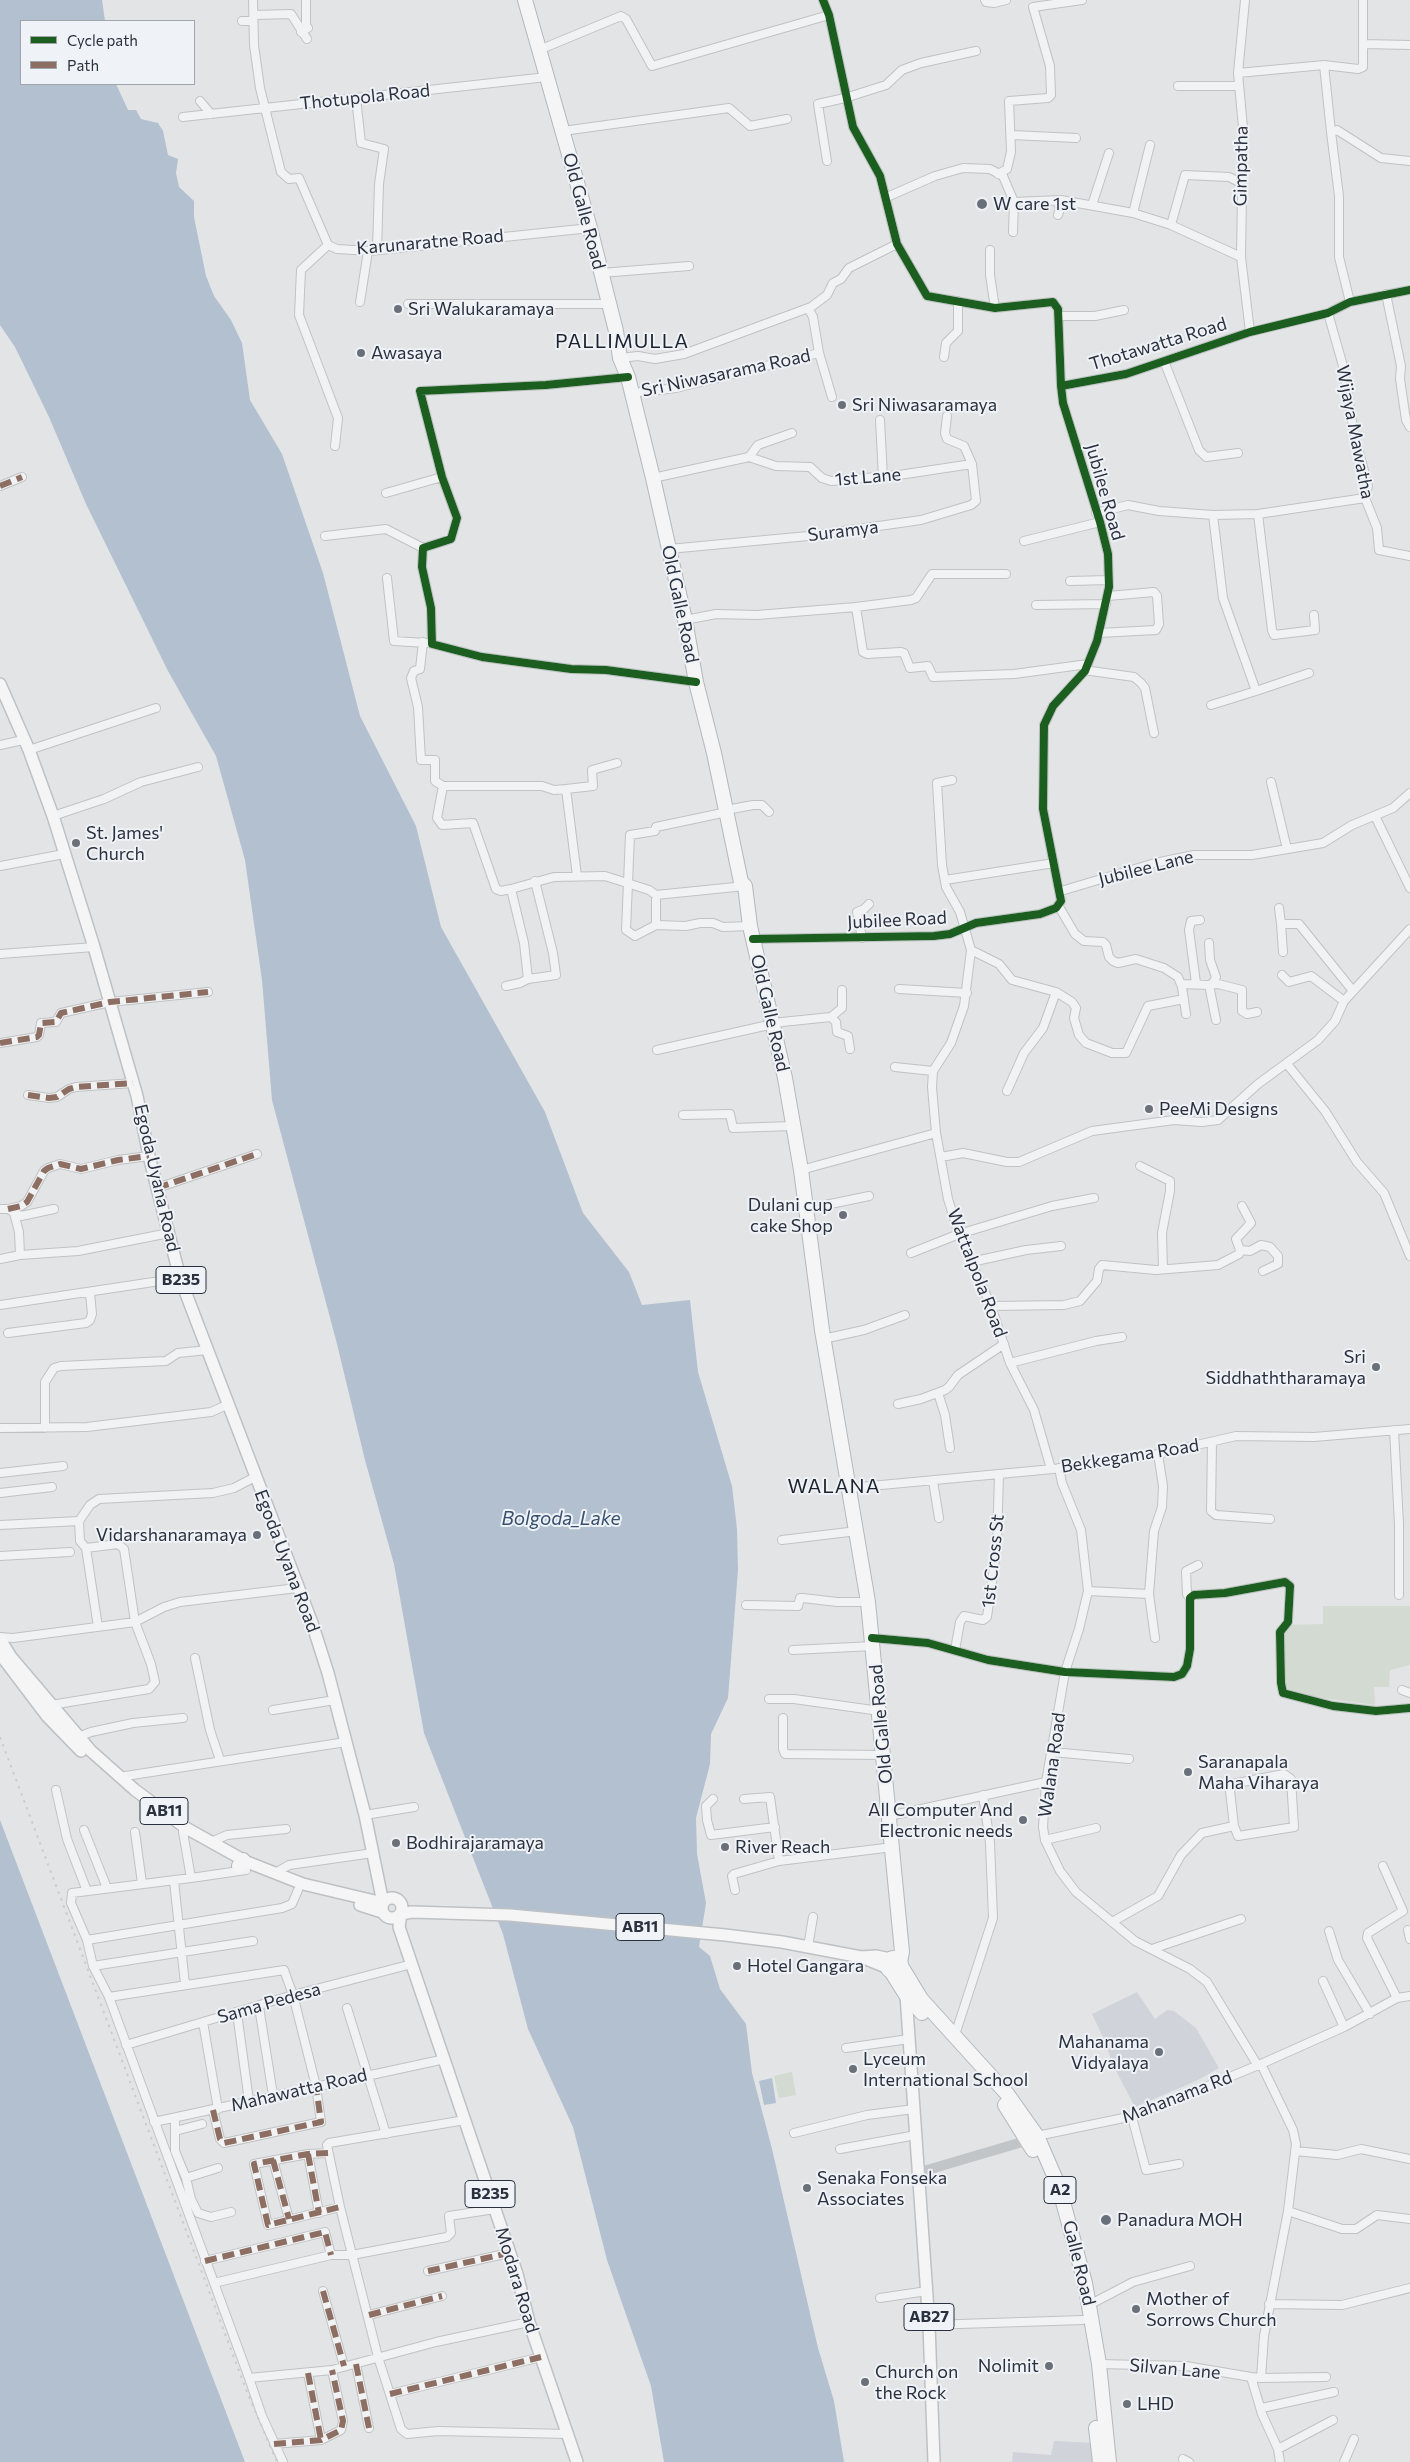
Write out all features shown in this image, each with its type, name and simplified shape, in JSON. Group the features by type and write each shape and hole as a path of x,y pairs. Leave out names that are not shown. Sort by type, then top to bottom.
{"highway":[{"name":"Old Galle Road","path":"525,0 590,228 620,358 628,377 653,478 685,620 696,682 741,882 745,886 752,932 786,1078 801,1170 824,1338 857,1531 873,1642 902,1952 893,1964"},
{"name":"Galle Road","path":"893,1964 921,1999 1008,2095 1033,2138 1061,2195 1089,2305 1100,2462"},
{"name":"Galle Road","path":"893,1964 906,1995 1002,2100 1033,2138 1052,2190 1079,2290 1083,2320 1094,2364 1109,2462"}],"main road":[{"name":"Egoda Uyana Road","path":"0,684 53,816 94,948 133,1083 149,1156 180,1278 297,1588 312,1623 335,1700 365,1815 384,1910"},
{"name":"AB11","path":"0,1638 11,1657 78,1737 119,1777 186,1828 211,1842 243,1865 275,1873 384,1910"},
{"name":"AB11","path":"0,1654 47,1716 86,1756 127,1792 183,1832 243,1865 298,1890 384,1910"},
{"name":"Egoda Uyana Road","path":"377,1872 399,1905"},
{"path":"388,1898 399,1905 392,1918 384,1910 388,1898"},
{"name":"AB11","path":"399,1905 444,1913 510,1916 769,1940 808,1946 893,1964"},
{"name":"Modara Road","path":"399,1905 399,1927 495,2209 540,2357 578,2462"},
{"path":"384,1910 399,1927"},
{"name":"AB27","path":"906,1995 917,2173 927,2291 934,2462"}],"street":[{"path":"253,0 256,62 281,172 289,179 300,178 328,245 301,270 300,315 338,418 335,446"},
{"path":"304,30 306,0"},
{"path":"822,0 829,15 845,98 853,127 880,176 887,197 888,215 897,244 927,296 995,308 1053,302 1058,309 1061,386"},
{"path":"985,0 994,4 1006,0"},
{"path":"998,174 1007,169 1008,165 1012,135 1009,101 1048,98 1052,94 1050,66 1032,3 1082,0"},
{"name":"Gimpatha","path":"1246,0 1238,86 1243,128 1240,183 1241,257 1250,332"},
{"path":"1238,72 1324,66 1358,69 1363,66 1363,1"},
{"path":"242,21 292,14 304,30 307,39"},
{"path":"539,50 621,16 626,19 652,66 829,15"},
{"path":"304,30 316,29"},
{"path":"1364,44 1410,45"},
{"path":"827,161 818,104 886,85 902,70 920,63 976,51"},
{"path":"1324,66 1339,196 1339,257 1350,302"},
{"name":"Thotupola Road","path":"183,117 547,77"},
{"path":"1178,86 1238,86"},
{"path":"356,98 362,143 384,149 379,184 377,250"},
{"path":"200,102 211,114"},
{"path":"563,132 729,108 750,126 787,119"},
{"path":"1331,132 1337,130 1381,158 1410,161"},
{"path":"1012,135 1076,138"},
{"path":"1133,213 1150,145"},
{"path":"1092,205 1109,153"},
{"path":"887,197 935,176 964,168 990,169 1003,176 1014,202 1013,232"},
{"path":"1171,225 1185,175 1229,177 1240,183"},
{"path":"1014,202 1057,200 1133,213 1171,225 1241,257"},
{"path":"1057,200 1060,209 1058,215"},
{"name":"Karunaratne Road","path":"328,245 337,249 368,251 590,228"},
{"path":"620,358 638,356 655,359 684,354 808,308 827,295 833,284 849,268 897,244"},
{"path":"990,250 990,275 995,308"},
{"path":"360,302 368,251"},
{"path":"600,273 689,266"},
{"name":"Thotawatta Road","path":"1061,386 1126,374 1250,332 1328,313 1350,302 1410,290"},
{"path":"1386,294 1401,366 1400,379 1407,401 1406,420 1410,427"},
{"path":"944,357 946,343 958,331 958,301"},
{"path":"408,304 609,304"},
{"path":"808,308 813,317 819,353 832,397"},
{"path":"1058,316 1095,316 1124,310"},
{"name":"Wijaya Mawatha","path":"1328,313 1343,366 1354,433 1368,486 1366,498 1377,528 1379,550 1410,556"},
{"name":"Sri Niwasarama Road","path":"632,393 676,388 819,353"},
{"path":"1164,361 1199,450 1206,457 1238,453"},
{"path":"325,536 386,529 422,548 451,539 458,518 442,477 421,390 546,384 628,377"},
{"name":"Jubilee Road","path":"656,925 686,926 713,923 723,927 752,932 862,938 934,936 964,929 976,923 1040,914 1058,905 1062,900 1044,809 1044,725 1053,706 1086,667 1099,633 1107,600 1109,580 1108,554 1063,403 1061,386"},
{"path":"947,416 945,433 947,439 964,446 972,464"},
{"path":"880,420 882,477"},
{"path":"653,478 749,457 758,444 792,433"},
{"name":"1st Lane","path":"749,457 776,466 810,467 822,478 831,481 882,477 972,464"},
{"name":"Suramya","path":"669,549 808,536 921,520 975,503 972,464"},
{"path":"0,486 22,477"},
{"path":"386,493 442,477"},
{"path":"1096,513 1128,505 1159,511 1213,515 1258,514 1366,498"},
{"path":"1258,514 1274,634 1315,630 1314,615"},
{"path":"1213,515 1223,598 1256,691"},
{"path":"1024,541 1100,522"},
{"path":"422,548 422,567 433,626 432,644"},
{"path":"685,620 716,614 756,615 856,607 911,600 916,598 932,574 1006,574"},
{"path":"387,578 394,641 423,642 482,657 571,669 606,670 696,682"},
{"path":"1070,581 1109,580"},
{"path":"1036,605 1107,600 1154,592 1157,596 1159,624 1156,630 1099,633"},
{"path":"856,607 863,652 904,653 910,668 928,666 933,677 1014,674 1086,667 1134,677 1142,682 1145,688 1154,733"},
{"path":"423,642 420,670 414,671 411,678 418,707 421,760 435,760 435,781 443,786 542,786 554,790 592,786 592,770 617,763"},
{"path":"1211,705 1309,673"},
{"path":"0,745 26,745 156,708"},
{"path":"53,816 104,799 141,782 198,767"},
{"name":"Wattalpola Road","path":"952,780 937,783 939,835 945,880 960,912 971,950 967,993 951,1043 934,1071 932,1087 936,1133 948,1199 959,1234 991,1306 1010,1363 1034,1410 1055,1468"},
{"path":"1271,782 1287,849"},
{"path":"443,786 437,818 442,824 473,823 496,889 501,891 554,877 577,876 605,876 656,895 745,886"},
{"path":"566,789 577,876"},
{"name":"Jubilee Lane","path":"1061,891 1155,863 1194,855 1252,855 1322,843 1352,825 1393,808 1410,793"},
{"path":"656,895 656,925 635,936 626,930 630,835 655,830 656,827 754,805 762,805 769,812"},
{"path":"1375,816 1410,888"},
{"path":"0,866 64,854"},
{"path":"945,880 1054,863"},
{"path":"506,986 528,979 556,975 535,881"},
{"path":"511,889 524,943 528,979"},
{"path":"862,938 857,912 869,904"},
{"path":"1058,905 1075,934 1084,941 1103,942 1106,945 1109,957 1113,961 1118,963 1136,959 1154,964 1172,972 1178,977 1186,1014"},
{"path":"1279,908 1282,952"},
{"path":"1196,984 1189,930 1191,921 1200,920"},
{"path":"1281,924 1298,924 1353,991"},
{"path":"941,1157 963,1153 1007,1162 1019,1162 1092,1131 1174,1120 1202,1122 1218,1120 1258,1084 1318,1040 1335,1021 1344,1001 1410,929"},
{"path":"1209,943 1210,960 1216,976 1213,983 1209,985"},
{"path":"0,954 94,948"},
{"path":"971,950 999,964 1012,980 1056,992 1072,1002 1076,1008 1074,1018 1079,1035 1086,1042 1101,1050 1126,1053 1148,1006 1184,999"},
{"path":"1282,975 1289,982 1311,976 1344,1001"},
{"path":"1181,984 1218,984 1242,990 1242,1011 1247,1014 1257,1012"},
{"path":"1209,985 1216,1020"},
{"path":"899,989 967,993"},
{"path":"657,1050 774,1024 831,1017 842,1008 842,990"},
{"path":"0,1043 37,1037 41,1023 56,1022 61,1013 110,1002 208,992"},
{"path":"1007,1091 1024,1053 1043,1028 1056,992"},
{"path":"831,1017 836,1022 837,1032 848,1036 850,1049"},
{"path":"1287,1064 1325,1111 1358,1162 1384,1193 1410,1256"},
{"path":"895,1067 934,1071"},
{"path":"28,1095 57,1097 76,1087 133,1083"},
{"path":"683,1115 730,1114 733,1128 793,1126"},
{"path":"801,1170 936,1133"},
{"path":"157,1188 257,1154"},
{"path":"7,1210 27,1202 44,1171 48,1168 60,1164 81,1169 149,1156"},
{"path":"1140,1166 1163,1177 1170,1184 1162,1232 1163,1269"},
{"path":"806,1209 868,1196"},
{"path":"912,1252 959,1234 1052,1206 1094,1198"},
{"path":"1240,1250 1236,1239 1251,1224 1242,1206"},
{"path":"7,1210 21,1216 54,1208"},
{"path":"7,1210 19,1232 20,1255"},
{"path":"0,1259 20,1255 78,1251 169,1233"},
{"path":"1240,1250 1250,1252 1261,1245 1270,1247 1278,1256 1278,1264 1263,1271"},
{"path":"971,1262 1026,1250 1061,1246"},
{"path":"991,1306 1064,1305 1080,1301 1098,1282 1099,1269 1102,1266 1163,1269 1218,1265 1238,1254 1240,1250"},
{"path":"0,1305 180,1278"},
{"path":"8,1333 86,1323 90,1320 92,1314 90,1293"},
{"path":"824,1338 864,1330 905,1315"},
{"path":"1010,1363 1096,1341 1122,1338"},
{"path":"898,1404 938,1393 950,1387 958,1374 1004,1344"},
{"path":"45,1428 45,1382 54,1368 166,1360 178,1353 208,1350"},
{"path":"938,1393 945,1415 950,1448"},
{"path":"0,1428 87,1427 211,1412 229,1404"},
{"name":"Bekkegama Road","path":"849,1488 1085,1466 1158,1454 1236,1436 1314,1437 1410,1429"},
{"path":"1394,1430 1399,1524 1399,1595"},
{"path":"1212,1442 1211,1511 1216,1515 1270,1519"},
{"path":"1155,1638 1149,1594 1154,1531 1162,1507 1163,1486 1158,1454"},
{"path":"0,1473 63,1466"},
{"name":"Walana Road","path":"1055,1468 1082,1530 1088,1591 1079,1630 1065,1672 1046,1782 1043,1827 1045,1840 1060,1871 1076,1892 1135,1941 1190,1969 1207,1982 1259,2066 1293,2130 1295,2151 1288,2211 1269,2304 1261,2378"},
{"name":"1st Cross St","path":"955,1650 960,1622 964,1616 983,1620 986,1618 997,1544 1000,1474"},
{"path":"98,1627 86,1548 80,1542 79,1521 90,1505 99,1500 212,1493 234,1488 255,1477"},
{"path":"933,1481 940,1518"},
{"path":"0,1493 52,1487"},
{"path":"0,1525 79,1521"},
{"path":"782,1540 857,1531"},
{"path":"51,1705 149,1689 153,1687 155,1682 151,1664 135,1622 122,1545 86,1548"},
{"path":"0,1556 70,1552"},
{"path":"794,1650 873,1642 928,1643 988,1660 1065,1672 1144,1677 1174,1676 1182,1674 1187,1666 1190,1649 1190,1598 1186,1572 1198,1566"},
{"path":"1190,1598 1194,1595 1225,1593 1285,1582 1290,1586 1288,1622 1280,1632 1281,1684 1283,1693 1333,1706 1376,1710 1410,1708"},
{"path":"0,1638 13,1638 135,1622 164,1607 180,1602 297,1588"},
{"path":"1088,1591 1149,1594"},
{"path":"746,1605 798,1606 800,1598 841,1602 868,1602"},
{"path":"195,1658 210,1730 220,1760"},
{"path":"769,1699 794,1699 880,1711"},
{"path":"273,1710 335,1700"},
{"path":"78,1737 91,1732 133,1723 183,1718"},
{"path":"783,1718 783,1749 785,1754 884,1755"},
{"path":"119,1777 346,1742"},
{"path":"1052,1752 1129,1759"},
{"path":"1284,1774 1292,1778 1294,1828 1238,1836 1234,1826 1230,1791 1232,1784 1284,1774"},
{"path":"890,1816 1046,1782"},
{"path":"56,1790 67,1839 87,1891"},
{"path":"955,2035 994,1918 990,1843 983,1795"},
{"path":"744,1799 770,1797 779,1861"},
{"path":"713,1800 706,1806 707,1820 712,1835 775,1826"},
{"path":"365,1815 414,1806"},
{"path":"1112,1922 1158,1896 1181,1856 1202,1833 1234,1826"},
{"path":"1045,1840 1096,1828"},
{"path":"211,1842 228,1835 286,1829"},
{"path":"84,1830 107,1888"},
{"path":"135,1832 142,1883"},
{"path":"183,1832 191,1878"},
{"path":"735,1890 732,1876 734,1874 779,1861 893,1847"},
{"path":"275,1873 289,1865 373,1853"},
{"path":"243,1865 174,1881 142,1883 72,1893 71,1903 87,1940 93,1966 109,1997 205,2261 282,2462"},
{"path":"1383,1866 1403,1911 1368,1933 1367,1938 1397,1998 1410,1996"},
{"path":"174,1881 185,1984"},
{"path":"87,1940 282,1908 292,1904 298,1890"},
{"path":"808,1946 813,1917"},
{"path":"1152,1949 1240,1919"},
{"path":"1408,1930 1410,1939"},
{"path":"1329,1931 1338,1960 1370,2014"},
{"path":"93,1966 253,1941"},
{"name":"Sama Pedesa","path":"126,2045 259,2007 293,1994 412,1964"},
{"path":"109,1997 284,1970 293,1994 316,2086 321,2122 224,2143 220,2139 204,2022"},
{"path":"1323,1981 1344,2027"},
{"name":"Mahanama Rd","path":"1033,2138 1132,2117 1259,2066 1344,2027 1397,1998"},
{"path":"259,2007 273,2095"},
{"path":"347,2008 386,2134"},
{"path":"237,2013 249,2101"},
{"path":"846,2048 909,2039"},
{"name":"Mahawatta Road","path":"154,2122 367,2074 445,2059"},
{"path":"794,2133 868,2115 914,2109"},
{"path":"1132,2117 1146,2170 1179,2164"},
{"path":"174,2118 175,2151 198,2214 211,2217 231,2212"},
{"path":"465,2120 328,2143 328,2153 340,2208 369,2315 378,2357 401,2429 407,2434 438,2431 568,2434"},
{"path":"175,2131 202,2124"},
{"path":"840,2150 916,2136"},
{"path":"917,2173 1033,2138"},
{"path":"1295,2151 1337,2155 1361,2149 1410,2159"},
{"path":"328,2153 308,2154 254,2164 268,2225 340,2208"},
{"path":"308,2154 319,2213"},
{"path":"273,2160 289,2219"},
{"path":"186,2178 218,2168"},
{"path":"214,2283 331,2255 352,2255 447,2237 451,2233 449,2216 495,2209"},
{"path":"1288,2211 1342,2229 1356,2229 1377,2215 1410,2219"},
{"path":"205,2261 325,2232 331,2255"},
{"path":"428,2271 509,2253"},
{"path":"1089,2305 1133,2282 1190,2266"},
{"path":"1269,2304 1342,2305 1410,2288"},
{"path":"323,2291 344,2366"},
{"path":"880,2298 927,2291"},
{"path":"369,2315 442,2296"},
{"path":"929,2325 1083,2320"},
{"path":"249,2378 332,2370 436,2342 529,2322"},
{"path":"390,2394 540,2357"},
{"path":"356,2364 369,2428"},
{"name":"Silvan Lane","path":"1094,2364 1186,2366 1261,2378 1326,2377"},
{"path":"274,2444 321,2440 341,2430 343,2421 332,2370"},
{"path":"308,2373 321,2440"},
{"path":"1251,2377 1262,2408 1262,2414 1278,2449 1280,2462"},
{"path":"1262,2408 1334,2392"},
{"path":"1278,2449 1333,2420"},
{"path":"1344,2462 1354,2439"}],"shaded area":[{"path":"1323,1606 1410,1606 1410,1665 1390,1670 1389,1687 1374,1687 1375,1705 1290,1694 1285,1690 1283,1680 1284,1625 1323,1624"},
{"name":"Mahanama Vidyalaya","path":"1137,1992 1155,2019 1167,2010 1174,2011 1196,2028 1219,2068 1196,2081 1135,2107 1113,2065 1104,2039 1092,2014"},
{"path":"792,2072 796,2095 779,2098 774,2076"},
{"path":"1054,2441 1093,2443 1095,2462 1012,2462 1013,2452 1051,2455"}],"water":[{"name":"Bolgoda_Lake","path":"0,0 102,0 105,20 20,20 20,85 116,85 128,110 136,110 141,119 158,123 163,131 168,155 178,159 176,173 179,187 194,201 194,217 206,276 214,296 231,320 242,343 250,400 282,454 323,573 360,716 416,826 441,927 545,1112 583,1213 629,1272 642,1305 690,1300 698,1372 732,1486 737,1529 738,1570 728,1698 711,1734 710,1764 696,1818 697,1854 706,1903 699,1947 710,1956 720,1989 746,2024 752,2073 772,2149 818,2348 834,2401 844,2462 664,2462 651,2386 607,2260 573,2127 528,2029 503,1934 424,1733 394,1564 365,1460 337,1344 272,1100 262,980 245,860 216,756 168,671 86,504 49,417 15,347 0,325"},
{"path":"0,1820 245,2462 0,2462"},
{"path":"772,2078 776,2103 764,2105 759,2081"}],"railway":[{"path":"0,1737 247,2392 277,2462"}],"marked path":[{"path":"0,486 22,477"},
{"path":"0,1043 37,1037 41,1023 56,1022 61,1013 110,1002 208,992"},
{"path":"28,1095 49,1098 57,1097 76,1087 133,1083"},
{"path":"157,1188 257,1154"},
{"path":"8,1209 21,1206 27,1202 44,1171 48,1168 60,1164 81,1169 118,1160 149,1156"},
{"path":"213,2110 220,2139 224,2143 321,2122 316,2086"},
{"path":"328,2153 308,2154 254,2164 268,2225 340,2207"},
{"path":"308,2154 319,2213"},
{"path":"273,2160 289,2219"},
{"path":"205,2261 325,2232 331,2255"},
{"path":"428,2271 509,2253"},
{"path":"323,2291 344,2366"},
{"path":"369,2315 442,2296"},
{"path":"390,2394 541,2357"},
{"path":"356,2364 369,2428"},
{"path":"274,2444 321,2440 341,2430 343,2421 332,2370"},
{"path":"308,2373 321,2440"}],"cycle path":[{"path":"823,0 829,15 853,127 880,176 897,244 927,296 995,308 1053,302 1058,309 1061,386 1126,374 1250,332 1328,313 1350,302 1410,290"},
{"path":"628,377 546,385 420,391 442,477 457,518 451,539 423,548 422,567 431,608 432,644 482,657 571,669 606,670 696,682"},
{"path":"753,939 934,936 950,934 976,923 1040,914 1056,908 1061,901 1043,809 1044,725 1053,706 1085,671 1097,641 1109,587 1108,554 1063,403 1061,386"},
{"path":"872,1638 928,1643 988,1660 1065,1672 1174,1677 1182,1674 1187,1666 1190,1649 1190,1598 1194,1595 1225,1593 1285,1582 1290,1586 1288,1622 1280,1632 1281,1683 1283,1693 1333,1706 1376,1711 1410,1708"}],"place":[{"name":"W care 1st","path":"982,204"},
{"name":"Sri Walukaramaya","path":"398,309"},
{"name":"Awasaya","path":"361,353"},
{"name":"Sri Niwasaramaya","path":"842,405"},
{"name":"St. James' Church","path":"76,843"},
{"name":"PeeMi Designs","path":"1149,1109"},
{"name":"Dulani cup cake Shop","path":"843,1215"},
{"name":"Sri Siddhaththaramaya","path":"1376,1367"},
{"name":"Vidarshanaramaya","path":"257,1535"},
{"name":"Saranapala Maha Viharaya","path":"1188,1772"},
{"name":"All Computer And Electronic needs","path":"1023,1820"},
{"name":"Bodhirajaramaya","path":"396,1843"},
{"name":"River Reach","path":"725,1847"},
{"name":"Hotel Gangara","path":"737,1966"},
{"name":"Mahanama Vidyalaya","path":"1159,2052"},
{"name":"Lyceum International School","path":"853,2069"},
{"name":"Senaka Fonseka Associates","path":"807,2188"},
{"name":"Panadura MOH","path":"1106,2220"},
{"name":"Mother of Sorrows Church","path":"1136,2309"},
{"name":"Nolimit","path":"1049,2366"},
{"name":"Church on the Rock","path":"865,2382"},
{"name":"LHD","path":"1127,2404"}],"district":[{"name":"PALLIMULLA","path":"622,341"},
{"name":"WALANA","path":"834,1486"}]}
